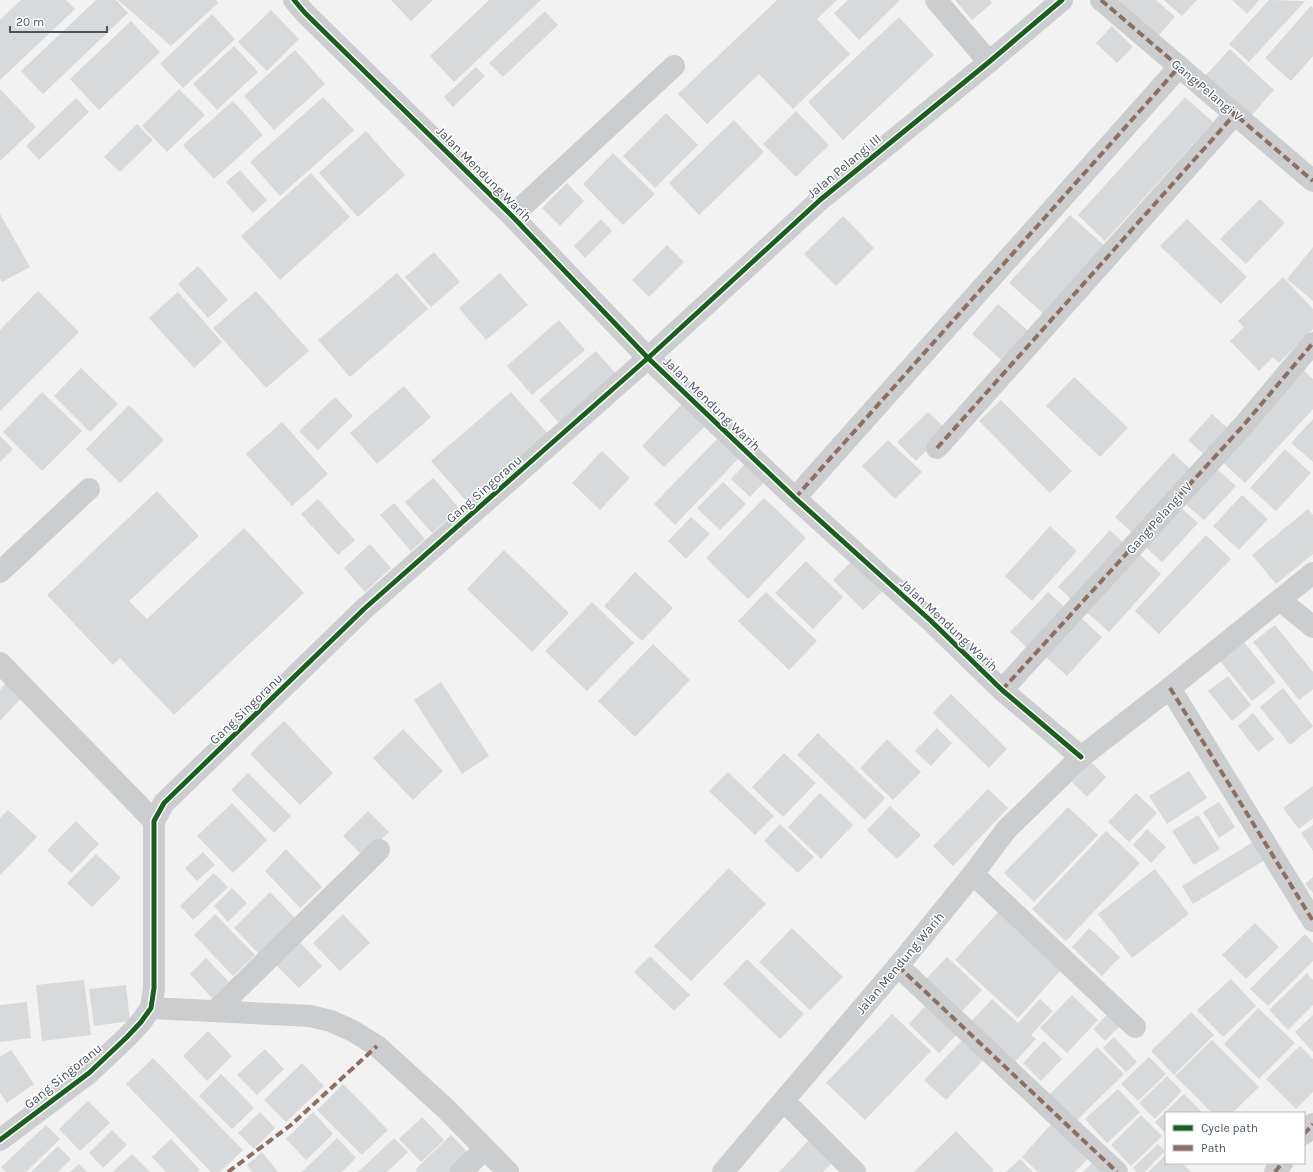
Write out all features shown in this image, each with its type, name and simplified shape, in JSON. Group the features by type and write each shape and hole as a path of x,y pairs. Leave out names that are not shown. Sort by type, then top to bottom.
{"street":[{"name":"Jalan Mendung Warih","path":"294,0 348,56 512,216 648,358 795,498 931,621 1002,690 1081,757"},
{"path":"936,0 989,62"},
{"name":"Jalan Pelangi III","path":"648,358 820,200 989,62 1062,0"},
{"name":"Gang Pelangi V","path":"1101,0 1313,181"},
{"path":"512,216 674,66"},
{"path":"795,498 1180,67"},
{"path":"937,448 1235,114"},
{"name":"Gang Pelangi IV","path":"1002,690 1242,427 1313,343"},
{"name":"Gang Singoranu","path":"0,1140 89,1073 141,1022 151,1008 154,988 154,821 164,803 364,609 648,358"},
{"path":"0,572 89,489"},
{"name":"Jalan Mendung Warih","path":"722,1172 898,966 973,874 1006,830 1081,757 1170,688 1313,573"},
{"path":"1280,600 1313,627"},
{"path":"0,663 154,821"},
{"path":"1170,688 1313,921"},
{"path":"215,1010 379,850"},
{"path":"973,874 1135,1027"},
{"path":"898,966 1117,1172"},
{"path":"151,1008 215,1010 310,1016 331,1021 353,1031 377,1046 445,1108 508,1172"},
{"path":"784,1101 855,1172"},
{"path":"1305,1133 1313,1124"},
{"path":"461,1172 485,1149"},
{"path":"1275,1172 1281,1164"}],"building":[{"path":"21,0 66,0 75,9 0,80 0,20"},
{"path":"96,0 116,0 128,13 43,94 21,71"},
{"path":"118,0 216,0 218,3 171,46"},
{"path":"391,0 433,0 411,21"},
{"path":"489,0 541,0 454,82 430,56"},
{"path":"777,0 837,0 817,19 850,54 793,109 759,74 707,124 678,94"},
{"path":"848,0 900,0 859,40 834,13"},
{"path":"955,0 990,0 992,3 972,20"},
{"path":"1114,0 1156,0 1175,17 1156,38"},
{"path":"1164,0 1197,0 1182,16"},
{"path":"1232,0 1259,0 1247,14"},
{"path":"1269,0 1305,1 1249,62 1229,44"},
{"path":"1311,6 1313,8 1313,56 1291,81 1265,58"},
{"path":"271,10 299,39 267,71 238,42"},
{"path":"545,11 558,25 503,77 489,63"},
{"path":"212,14 235,39 183,88 160,64"},
{"path":"899,17 934,55 843,140 808,102"},
{"path":"131,21 160,52 99,110 70,79"},
{"path":"1112,26 1133,47 1117,63 1096,43"},
{"path":"234,46 258,72 217,110 193,84"},
{"path":"1230,49 1274,90 1249,118 1204,77"},
{"path":"295,50 325,84 274,130 244,96"},
{"path":"476,67 485,76 453,107 444,97"},
{"path":"0,89 36,127 0,161"},
{"path":"179,89 205,115 167,152 142,126"},
{"path":"323,97 354,130 280,196 250,162"},
{"path":"1185,97 1213,122 1105,241 1078,215"},
{"path":"76,98 89,112 39,160 26,146"},
{"path":"233,101 263,135 214,179 183,145"},
{"path":"796,111 829,145 796,177 763,144"},
{"path":"666,113 698,145 655,188 623,156"},
{"path":"734,120 764,152 699,215 669,183"},
{"path":"137,124 153,140 120,172 104,157"},
{"path":"366,131 405,175 358,217 319,173"},
{"path":"613,153 655,194 623,225 583,184"},
{"path":"240,170 267,200 253,213 226,182"},
{"path":"311,173 350,217 280,280 241,236"},
{"path":"567,183 584,201 560,226 542,208"},
{"path":"1260,199 1285,223 1246,264 1220,239"},
{"path":"0,214 30,267 2,282 0,279"},
{"path":"1070,215 1107,248 1046,316 1009,283"},
{"path":"843,216 874,248 836,286 804,254"},
{"path":"601,219 612,231 585,258 574,246"},
{"path":"1187,219 1247,277 1221,304 1160,246"},
{"path":"667,245 684,262 649,297 632,280"},
{"path":"1313,247 1313,301 1287,279"},
{"path":"434,252 460,282 431,307 405,277"},
{"path":"198,266 228,300 208,318 178,284"},
{"path":"397,273 428,309 350,377 318,340"},
{"path":"500,273 528,305 486,340 459,308"},
{"path":"1283,277 1313,309 1313,329 1279,363 1273,357 1259,371 1230,341 1244,327 1238,321"},
{"path":"38,291 79,332 0,411 0,330"},
{"path":"256,291 309,351 266,388 213,328"},
{"path":"178,292 222,342 194,368 149,318"},
{"path":"998,304 1033,335 1007,365 972,334"},
{"path":"559,320 585,350 532,395 507,366"},
{"path":"596,351 616,374 559,423 539,400"},
{"path":"81,368 118,404 90,432 54,396"},
{"path":"1301,368 1313,379 1313,409 1245,483 1218,458"},
{"path":"1074,377 1128,428 1100,457 1046,406"},
{"path":"404,386 431,417 377,464 350,433"},
{"path":"42,392 82,431 42,471 3,432"},
{"path":"511,392 548,434 468,503 431,461"},
{"path":"335,397 353,416 318,450 299,431"},
{"path":"1001,400 1072,471 1050,493 979,421"},
{"path":"682,404 705,426 664,467 642,446"},
{"path":"129,405 164,440 120,483 86,449"},
{"path":"928,412 947,430 916,461 897,442"},
{"path":"1212,414 1233,433 1209,459 1188,440"},
{"path":"1313,419 1313,462 1291,443"},
{"path":"282,422 328,474 292,506 246,454"},
{"path":"0,436 13,449 0,462"},
{"path":"719,437 740,457 675,525 654,504"},
{"path":"888,440 922,472 895,499 862,466"},
{"path":"1285,449 1311,473 1276,511 1250,488"},
{"path":"602,451 630,478 600,510 572,483"},
{"path":"1173,453 1197,475 1139,539 1115,517"},
{"path":"747,462 766,480 750,497 731,479"},
{"path":"1216,468 1236,486 1204,520 1184,503"},
{"path":"433,478 460,509 432,533 405,502"},
{"path":"723,482 746,504 720,530 697,508"},
{"path":"157,491 199,536 129,601 147,619 244,528 304,593 174,715 120,658 113,665 47,595"},
{"path":"1242,495 1268,519 1239,550 1213,526"},
{"path":"764,498 806,538 748,599 706,558"},
{"path":"318,499 355,540 338,555 301,514"},
{"path":"394,503 425,539 411,551 380,515"},
{"path":"1177,504 1198,523 1162,562 1141,543"},
{"path":"1308,509 1313,515 1313,554 1276,584 1252,555"},
{"path":"691,517 710,534 686,559 668,541"},
{"path":"1050,526 1077,551 1032,601 1005,576"},
{"path":"1110,530 1130,549 1078,606 1058,587"},
{"path":"1206,535 1231,559 1159,634 1135,611"},
{"path":"370,544 391,568 365,592 344,568"},
{"path":"504,550 569,613 532,652 467,589"},
{"path":"1137,552 1161,574 1109,632 1084,610"},
{"path":"858,555 888,586 863,610 833,580"},
{"path":"806,561 843,597 813,629 775,593"},
{"path":"635,572 673,608 642,641 604,606"},
{"path":"766,592 817,641 789,670 738,621"},
{"path":"1048,592 1071,613 1033,653 1010,632"},
{"path":"592,602 634,643 587,691 545,651"},
{"path":"1078,615 1102,637 1067,676 1043,654"},
{"path":"1275,625 1313,672 1313,689 1299,700 1253,642"},
{"path":"1241,638 1276,682 1252,701 1217,657"},
{"path":"653,644 690,680 635,737 598,701"},
{"path":"1228,676 1251,705 1232,721 1208,691"},
{"path":"8,681 23,696 0,721 0,690"},
{"path":"441,682 489,756 462,774 414,700"},
{"path":"1283,688 1313,726 1290,745 1260,707"},
{"path":"951,694 1007,749 989,768 933,713"},
{"path":"1253,713 1274,739 1258,752 1238,726"},
{"path":"284,721 333,773 300,805 250,754"},
{"path":"937,728 952,743 931,766 915,751"},
{"path":"403,729 443,771 413,800 373,758"},
{"path":"818,733 885,798 865,820 797,755"},
{"path":"887,739 921,772 893,800 860,768"},
{"path":"784,753 816,783 783,817 752,787"},
{"path":"1091,762 1106,777 1087,797 1072,782"},
{"path":"1189,771 1207,798 1167,824 1149,796"},
{"path":"728,772 774,816 755,835 709,791"},
{"path":"248,773 291,816 274,833 231,790"},
{"path":"1313,786 1313,818 1299,829 1283,808"},
{"path":"988,789 1008,808 953,866 933,846"},
{"path":"820,793 853,825 821,859 788,827"},
{"path":"1136,793 1157,813 1129,842 1108,822"},
{"path":"1219,802 1235,827 1219,838 1203,812"},
{"path":"232,803 267,840 233,873 197,836"},
{"path":"890,806 921,835 897,859 867,830"},
{"path":"1068,807 1098,835 1034,902 1004,873"},
{"path":"8,810 37,837 0,875 0,818"},
{"path":"368,811 389,832 364,857 343,836"},
{"path":"1198,815 1220,849 1194,865 1172,831"},
{"path":"76,821 99,844 71,873 47,850"},
{"path":"780,824 814,857 798,873 764,841"},
{"path":"1313,825 1313,851 1301,833"},
{"path":"1147,829 1166,847 1151,863 1133,845"},
{"path":"1106,831 1140,863 1066,941 1032,909"},
{"path":"1256,840 1268,858 1193,904 1182,886"},
{"path":"286,849 322,887 300,908 265,871"},
{"path":"203,852 215,865 197,881 185,868"},
{"path":"96,854 121,878 92,907 67,883"},
{"path":"729,868 766,904 691,981 654,946"},
{"path":"1155,869 1189,914 1132,958 1098,914"},
{"path":"214,873 228,887 193,920 180,906"},
{"path":"1313,877 1313,893 1305,884"},
{"path":"232,888 247,903 228,922 214,906"},
{"path":"270,892 297,920 260,955 234,928"},
{"path":"998,912 1061,970 1018,1018 955,960"},
{"path":"215,914 255,955 233,976 194,935"},
{"path":"343,914 370,943 340,971 313,943"},
{"path":"1255,923 1279,947 1246,979 1222,955"},
{"path":"792,928 843,977 810,1010 759,962"},
{"path":"1089,928 1120,957 1102,976 1072,947"},
{"path":"1305,934 1313,943 1313,961 1268,1006 1250,989"},
{"path":"297,939 322,966 299,988 273,962"},
{"path":"650,956 690,995 674,1011 634,972"},
{"path":"947,957 982,990 956,1018 921,984"},
{"path":"206,958 229,982 212,998 190,974"},
{"path":"747,959 804,1014 780,1039 723,984"},
{"path":"1307,973 1313,980 1313,1005 1288,1030 1269,1010"},
{"path":"1231,979 1256,1006 1223,1037 1197,1010"},
{"path":"84,980 91,1035 42,1041 36,985"},
{"path":"126,985 130,1021 94,1026 89,989"},
{"path":"1072,995 1098,1020 1067,1053 1040,1028"},
{"path":"992,999 1018,1023 1040,999 1053,1011 1031,1035 1036,1039 1010,1067 966,1027"},
{"path":"27,1002 31,1038 0,1042 0,1005"},
{"path":"927,1004 958,1033 939,1053 909,1024"},
{"path":"1258,1008 1295,1043 1259,1079 1224,1044"},
{"path":"1110,1012 1122,1024 1105,1041 1093,1029"},
{"path":"1191,1012 1214,1035 1174,1075 1151,1051"},
{"path":"892,1014 931,1051 865,1120 826,1083"},
{"path":"1313,1015 1313,1052 1295,1032"},
{"path":"208,1031 232,1056 207,1081 183,1056"},
{"path":"1114,1037 1137,1062 1126,1072 1103,1048"},
{"path":"964,1038 985,1058 946,1100 924,1080"},
{"path":"1212,1040 1259,1087 1233,1112 1211,1112 1175,1076"},
{"path":"1044,1041 1062,1059 1041,1081 1023,1063"},
{"path":"1300,1046 1313,1059 1313,1092 1296,1109 1266,1079"},
{"path":"1097,1047 1124,1074 1073,1124 1047,1097"},
{"path":"265,1049 284,1069 257,1095 237,1075"},
{"path":"11,1050 34,1084 7,1103 0,1093 0,1057"},
{"path":"1149,1057 1166,1074 1138,1101 1121,1084"},
{"path":"153,1058 243,1150 220,1172 211,1172 126,1084"},
{"path":"302,1063 324,1086 286,1122 264,1100"},
{"path":"221,1074 254,1108 232,1129 199,1096"},
{"path":"1167,1076 1182,1091 1155,1119 1139,1103"},
{"path":"343,1084 388,1130 362,1155 317,1110"},
{"path":"1118,1089 1140,1112 1107,1143 1085,1119"},
{"path":"1184,1094 1202,1112 1165,1112"},
{"path":"88,1101 110,1123 80,1151 59,1129"},
{"path":"260,1112 275,1128 254,1149 238,1133"},
{"path":"313,1112 333,1134 306,1160 286,1139"},
{"path":"1165,1112 1165,1133 1155,1122"},
{"path":"1141,1115 1162,1136 1131,1166 1111,1145"},
{"path":"422,1117 444,1140 421,1162 399,1139"},
{"path":"1053,1122 1090,1156 1075,1172 1038,1172 1022,1157"},
{"path":"46,1125 60,1139 26,1172 6,1172 1,1167"},
{"path":"112,1130 127,1145 103,1168 89,1153"},
{"path":"956,1131 994,1170 992,1172 914,1172"},
{"path":"451,1135 470,1155 452,1172 417,1172 415,1170"},
{"path":"813,1136 836,1159 823,1172 779,1172"},
{"path":"337,1138 356,1158 342,1172 302,1172"},
{"path":"394,1138 408,1152 387,1172 358,1172"},
{"path":"171,1139 200,1170 197,1172 166,1172 152,1157"},
{"path":"1158,1144 1165,1151 1145,1172 1136,1172 1133,1168"},
{"path":"58,1146 71,1159 58,1172 31,1172"},
{"path":"262,1152 278,1172 252,1172 247,1165"},
{"path":"132,1154 150,1172 113,1172"},
{"path":"1165,1156 1165,1164 1183,1164 1191,1172 1148,1172"},
{"path":"1020,1159 1033,1172 1006,1172"},
{"path":"1093,1162 1104,1172 1083,1172"},
{"path":"79,1164 87,1172 70,1172"}],"marked path":[{"path":"1101,0 1313,181"},
{"path":"795,498 1179,67"},
{"path":"937,448 1235,114"},
{"path":"1002,690 1242,427 1313,343"},
{"path":"1170,688 1313,921"},
{"path":"898,966 1117,1172"},
{"path":"228,1172 291,1125 377,1046"},
{"path":"1305,1133 1313,1124"},
{"path":"1275,1172 1281,1164"}],"cycle path":[{"path":"294,0 305,13 512,216 648,358 795,498 931,621 1002,690 1081,757"},
{"path":"0,1140 89,1073 127,1037 141,1022 151,1008 154,988 154,821 164,803 364,609 648,358 820,200 989,62 1062,0"}]}
